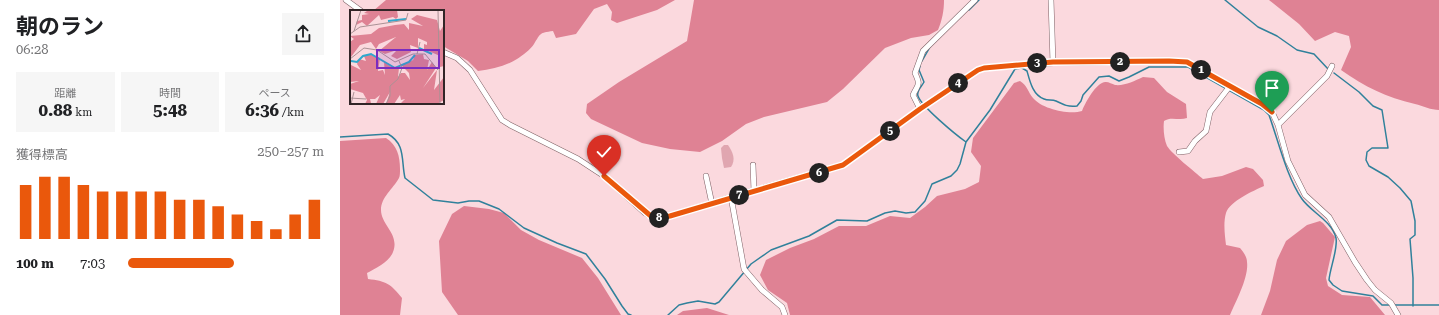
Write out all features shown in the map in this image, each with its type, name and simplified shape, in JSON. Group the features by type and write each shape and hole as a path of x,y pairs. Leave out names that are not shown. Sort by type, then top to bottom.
{"street":[{"path":"346,0 360,10"},
{"path":"920,109 913,95 919,85 915,73 923,51 975,0"},
{"path":"1051,0 1053,62"},
{"path":"444,52 457,58 470,70 502,120 578,159 604,176 652,217 657,218 670,216 843,165 920,109 978,70 984,68 1053,62 1187,62 1229,87 1262,104 1272,112 1278,125 1288,161 1304,195 1328,217 1367,280 1392,306 1398,315"},
{"path":"1278,125 1327,76 1332,66"},
{"path":"1179,152 1188,151 1195,140 1206,131 1210,112 1229,87"},
{"path":"753,165 754,191"},
{"path":"706,176 712,204"},
{"path":"731,197 744,269 762,290 782,306 785,315"}],"shaded area":[{"path":"386,0 675,0 657,10 617,23 611,20 612,12 607,4 594,9 576,34 556,38 553,31 543,33 539,36 531,48 517,59 499,67 478,71 468,61 444,47 444,10 374,10"},
{"path":"694,0 944,0 944,8 938,30 929,35 911,38 885,48 843,89 827,102 764,117 746,124 722,141 700,152 670,149 642,143 591,119 586,113 587,104 619,82 687,41"},
{"path":"1269,0 1439,0 1439,110 1430,109 1385,95 1350,76 1341,70 1351,47 1349,36 1335,32 1315,41 1299,24"},
{"path":"1143,77 1154,78 1167,92 1186,104 1187,118 1169,119 1164,121 1164,137 1167,146 1184,163 1203,179 1222,176 1246,167 1253,169 1263,180 1264,186 1232,204 1225,217 1224,225 1226,245 1240,248 1245,255 1247,262 1244,282 1230,315 790,315 787,303 768,290 760,275 766,260 790,248 814,239 839,226 866,226 890,216 910,218 937,196 965,189 979,182 981,166 971,152 973,138 1014,83 1020,81 1037,102 1049,108 1063,112 1077,112 1082,111 1092,93 1099,85 1107,82 1115,85 1122,85"},
{"path":"386,138 395,147 400,164 399,178 385,197 381,210 384,220 394,240 394,246 393,252 389,259 367,273 368,279 384,282 395,289 402,298 400,315 340,315 340,141"},
{"path":"724,145 728,145 734,159 731,167 724,168 721,148"},
{"path":"464,206 489,209 504,213 521,230 539,240 582,258 598,278 621,315 458,315 442,292 439,241 452,214"},
{"path":"1320,221 1335,237 1326,278 1328,286 1342,295 1370,297 1385,315 1261,315 1270,291 1277,260 1286,241 1307,225"},
{"path":"707,308 729,315 677,315 683,311"}],"waterway":[{"path":"969,10 979,0"},
{"path":"1225,0 1258,27 1277,36 1297,50 1314,54 1329,70"},
{"path":"922,61 930,47"},
{"path":"920,66 919,70 924,82 918,92 918,96 921,101 939,120 966,142"},
{"path":"668,315 679,305 698,301 715,304 719,302 751,264 771,250 809,236 837,220 867,221 885,213 895,211 906,213 915,212 925,201 932,184 951,176 957,170 966,142 990,110 1015,69 1022,68 1027,71 1032,88 1040,97 1046,100 1054,100 1069,106 1077,106 1083,95 1099,77 1109,76 1119,81 1149,67 1188,67 1264,110 1269,115 1287,170 1302,199 1326,222 1334,232 1336,238 1336,248 1329,280 1333,285 1342,291 1373,296 1382,305 1391,305"},
{"path":"1334,73 1359,92 1373,106 1382,110 1388,148 1372,148 1367,152 1366,160 1369,166 1388,177 1411,201 1415,221 1415,235 1410,239 1413,278 1413,306"},
{"path":"340,137 388,134 398,143 402,153 405,178 433,200 458,203 479,201 499,209 524,228 586,254 605,279 622,306 628,314 631,315"},
{"path":"1395,305 1439,305"}],"route":[{"path":"604,176 645,213 657,218 670,216 843,165 920,109 978,70 1017,64 1053,62 1187,62 1262,104 1272,112"}]}
